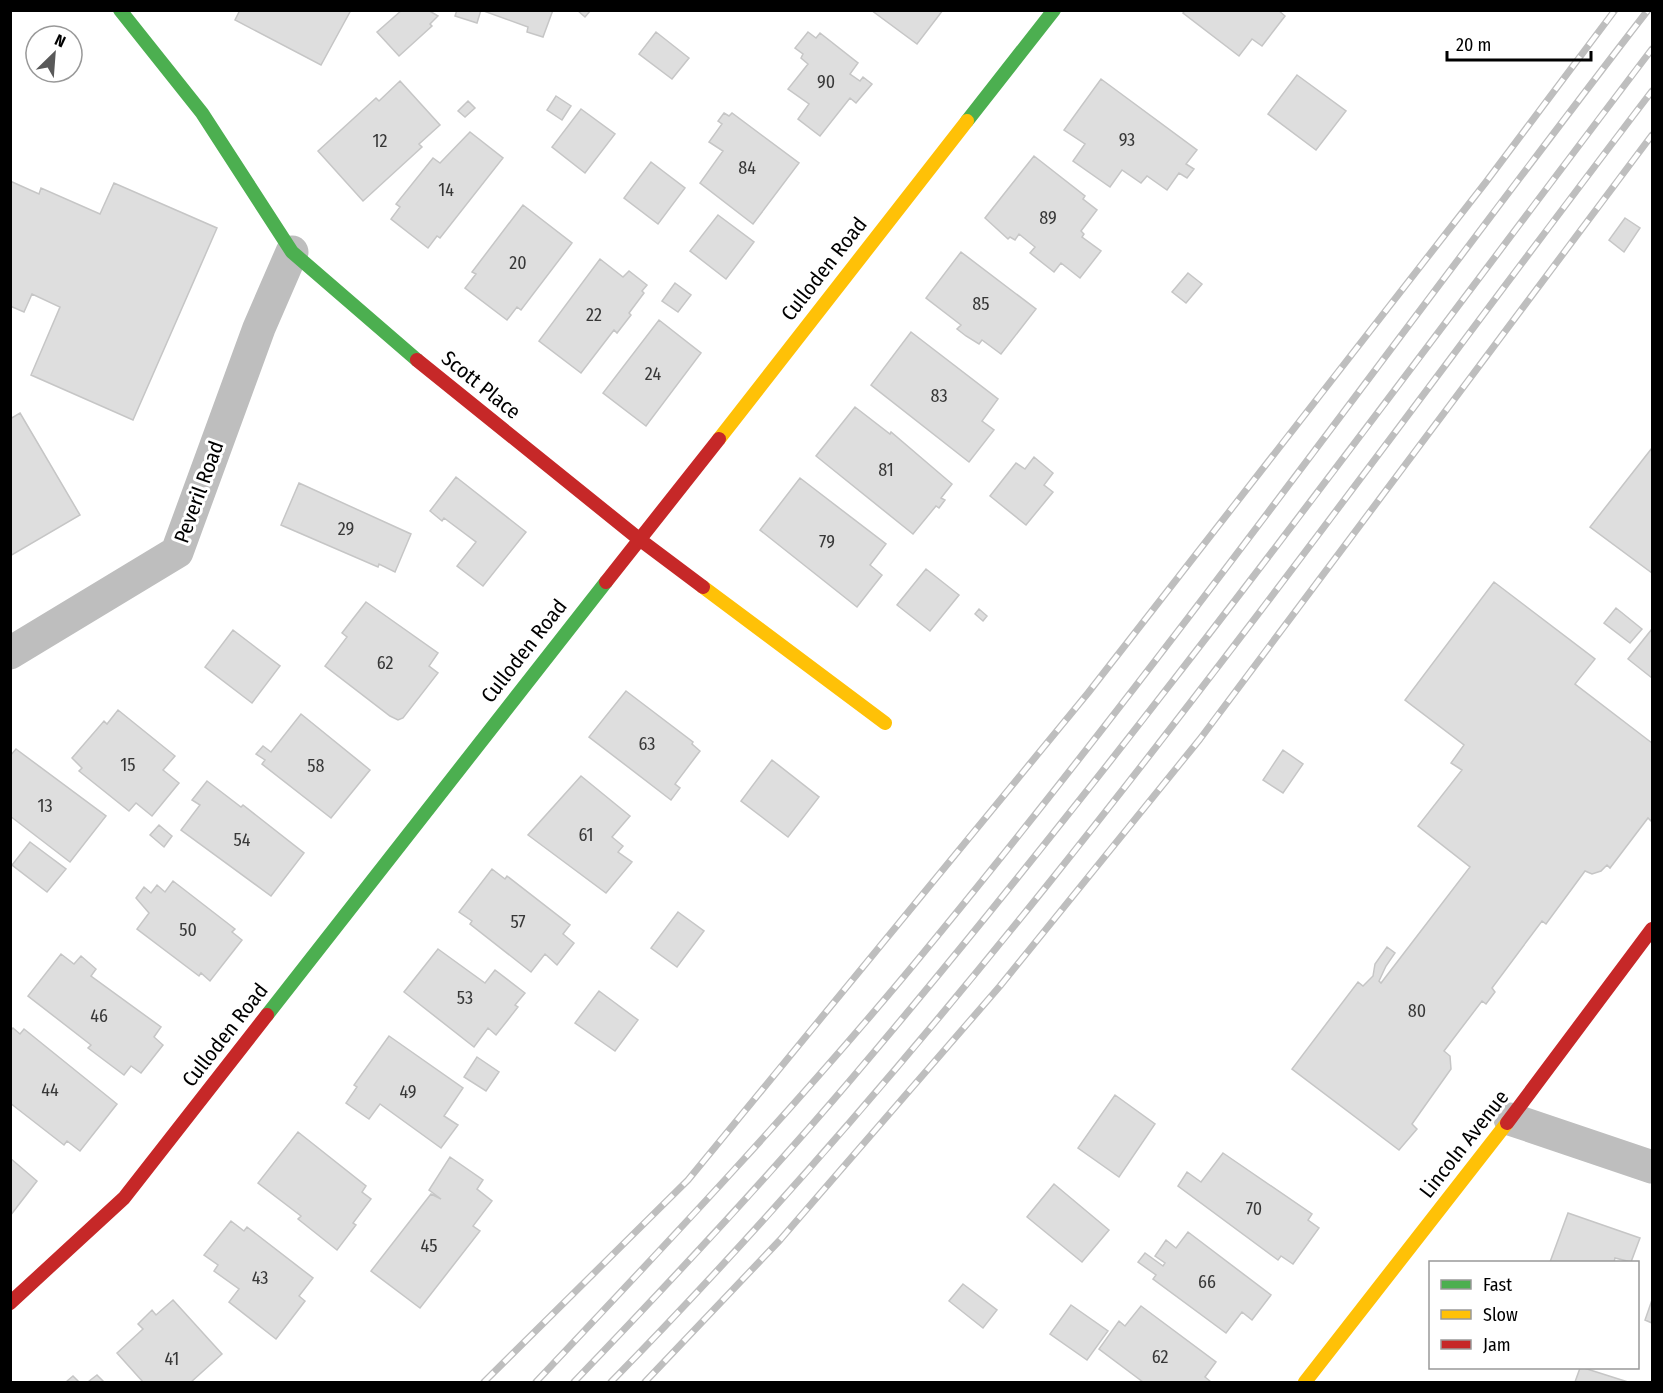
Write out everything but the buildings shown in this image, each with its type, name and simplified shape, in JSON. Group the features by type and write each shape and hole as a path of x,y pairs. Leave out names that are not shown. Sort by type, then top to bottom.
{"street":[{"name":"Scott Place","path":"120,10 202,113 292,252 378,329 639,538 885,723"},
{"name":"Culloden Road","path":"10,1303 124,1198 1054,10"},
{"name":"Peveril Road","path":"10,652 177,552 259,328 292,252"},
{"name":"Lincoln Avenue","path":"1305,1383 1510,1119 1653,929"},
{"path":"1510,1119 1653,1167"}],"railway":[{"path":"484,1382 688,1180 1088,693 1486,182 1615,10"},
{"path":"536,1382 789,1110 934,940 1117,711 1648,10"},
{"path":"574,1382 681,1270 785,1155 853,1077 1060,825 1260,568 1652,49"},
{"path":"611,1382 753,1231 890,1075 1023,916 1278,588 1652,91"},
{"path":"645,1382 780,1240 1000,986 1200,739 1652,135"}],"traffic: fast":[{"path":"120,10 202,113 292,252 417,360"},
{"path":"967,121 1054,10"},
{"path":"267,1015 606,582"}],"traffic: slow":[{"path":"719,439 967,121"},
{"path":"703,587 885,723"},
{"path":"1305,1382 1507,1123"}],"traffic: jam":[{"path":"417,360 639,539 703,587"},
{"path":"606,582 719,439"},
{"path":"1507,1123 1652,929"},
{"path":"10,1303 124,1198 267,1015"}]}
